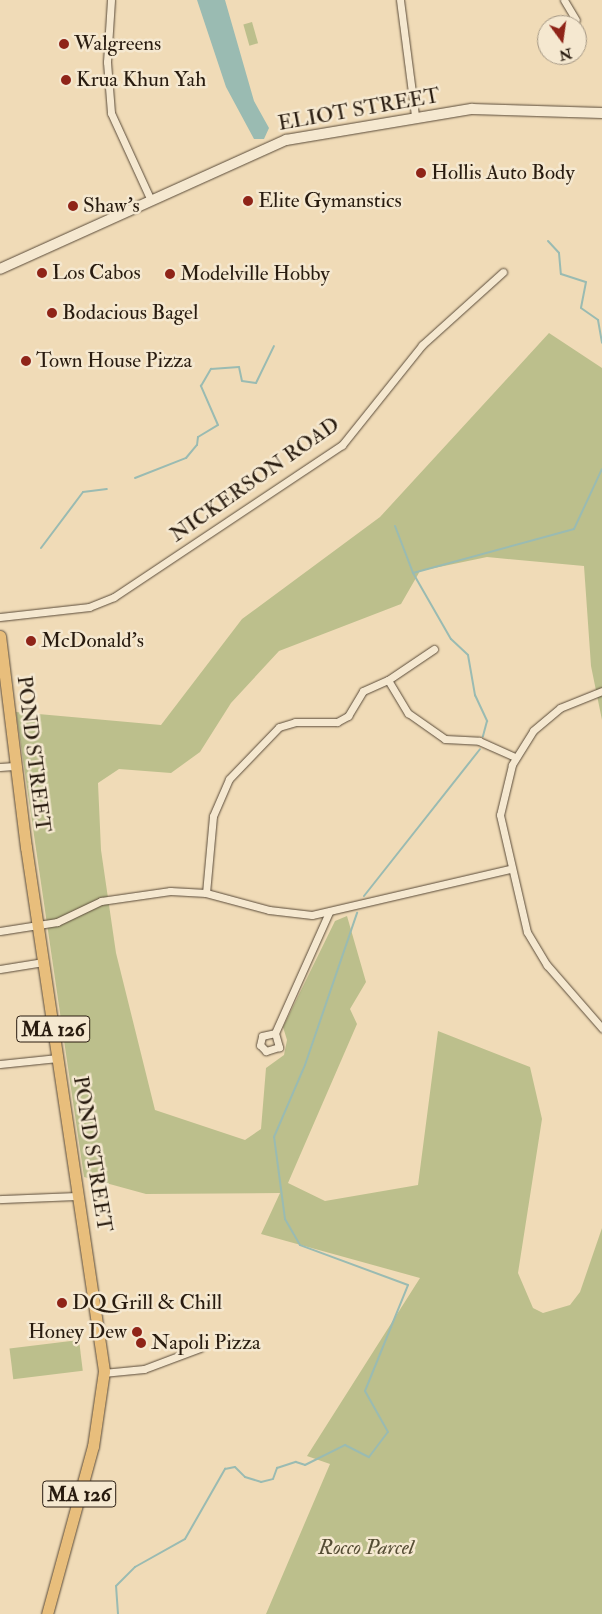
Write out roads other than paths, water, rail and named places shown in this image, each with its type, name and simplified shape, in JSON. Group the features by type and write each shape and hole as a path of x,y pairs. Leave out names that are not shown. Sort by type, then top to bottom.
{"main road":[{"name":"ELIOT STREET","path":"3,267 150,198 286,140 415,116 472,109 602,113"},
{"name":"POND STREET","path":"0,636 4,709 79,1196 103,1373 93,1446 47,1614"}],"street":[{"path":"111,0 107,71 111,113 150,198"},
{"path":"400,0 415,116"},
{"path":"564,0 573,15"},
{"name":"NICKERSON ROAD","path":"0,617 89,607 114,597 342,445 422,345 503,272"},
{"path":"206,893 214,816 229,779 279,728 295,722 337,722 348,716 364,691 388,680 434,649"},
{"path":"388,680 408,713 433,734 479,741 515,757"},
{"path":"602,691 576,699 547,717 515,757 501,800 500,828 522,921 534,948 602,1028"},
{"path":"0,767 14,766"},
{"path":"0,931 38,926 69,918 101,901 159,892 206,893 286,914 329,912 510,869"},
{"path":"275,1033 329,912"},
{"path":"0,969 43,962"},
{"path":"0,1064 58,1058"},
{"path":"0,1200 79,1196"},
{"path":"103,1373 144,1369 200,1348"}],"water":[{"path":"197,0 225,0 254,101 269,128 264,139 254,139 226,87"}],"waterway":[{"path":"548,241 559,253 561,274 586,282 581,308 598,320 602,343"},
{"path":"135,478 186,458 197,445 198,437 218,425 201,386 211,369 239,367 242,381 256,383 274,346"},
{"path":"413,573 574,529 602,469"},
{"path":"41,548 83,492 107,489"},
{"path":"395,526 413,573 451,639 468,655 475,695 487,721 483,736"},
{"path":"364,896 480,749"},
{"path":"118,1614 116,1586 135,1567 185,1539 225,1469 235,1467 245,1477 261,1482 273,1479 277,1468 296,1462 305,1465 345,1445 369,1457 388,1432 365,1391 408,1285 300,1245 285,1219 274,1137 305,1065 357,913"}],"place":[{"name":"Walgreens","path":"64,44"},
{"name":"Krua Khun Yah","path":"66,80"},
{"name":"Hollis Auto Body","path":"421,173"},
{"name":"Elite Gymanstics","path":"248,201"},
{"name":"Shaw's","path":"73,206"},
{"name":"Los Cabos","path":"42,273"},
{"name":"Modelville Hobby","path":"170,274"},
{"name":"Bodacious Bagel","path":"52,313"},
{"name":"Town House Pizza","path":"26,361"},
{"name":"McDonald's","path":"31,641"},
{"name":"DQ Grill & Chill","path":"62,1303"},
{"name":"Honey Dew","path":"137,1332"},
{"name":"Napoli Pizza","path":"141,1343"}],"park label":[{"name":"Rocco Parcel","path":"366,1548"}]}
